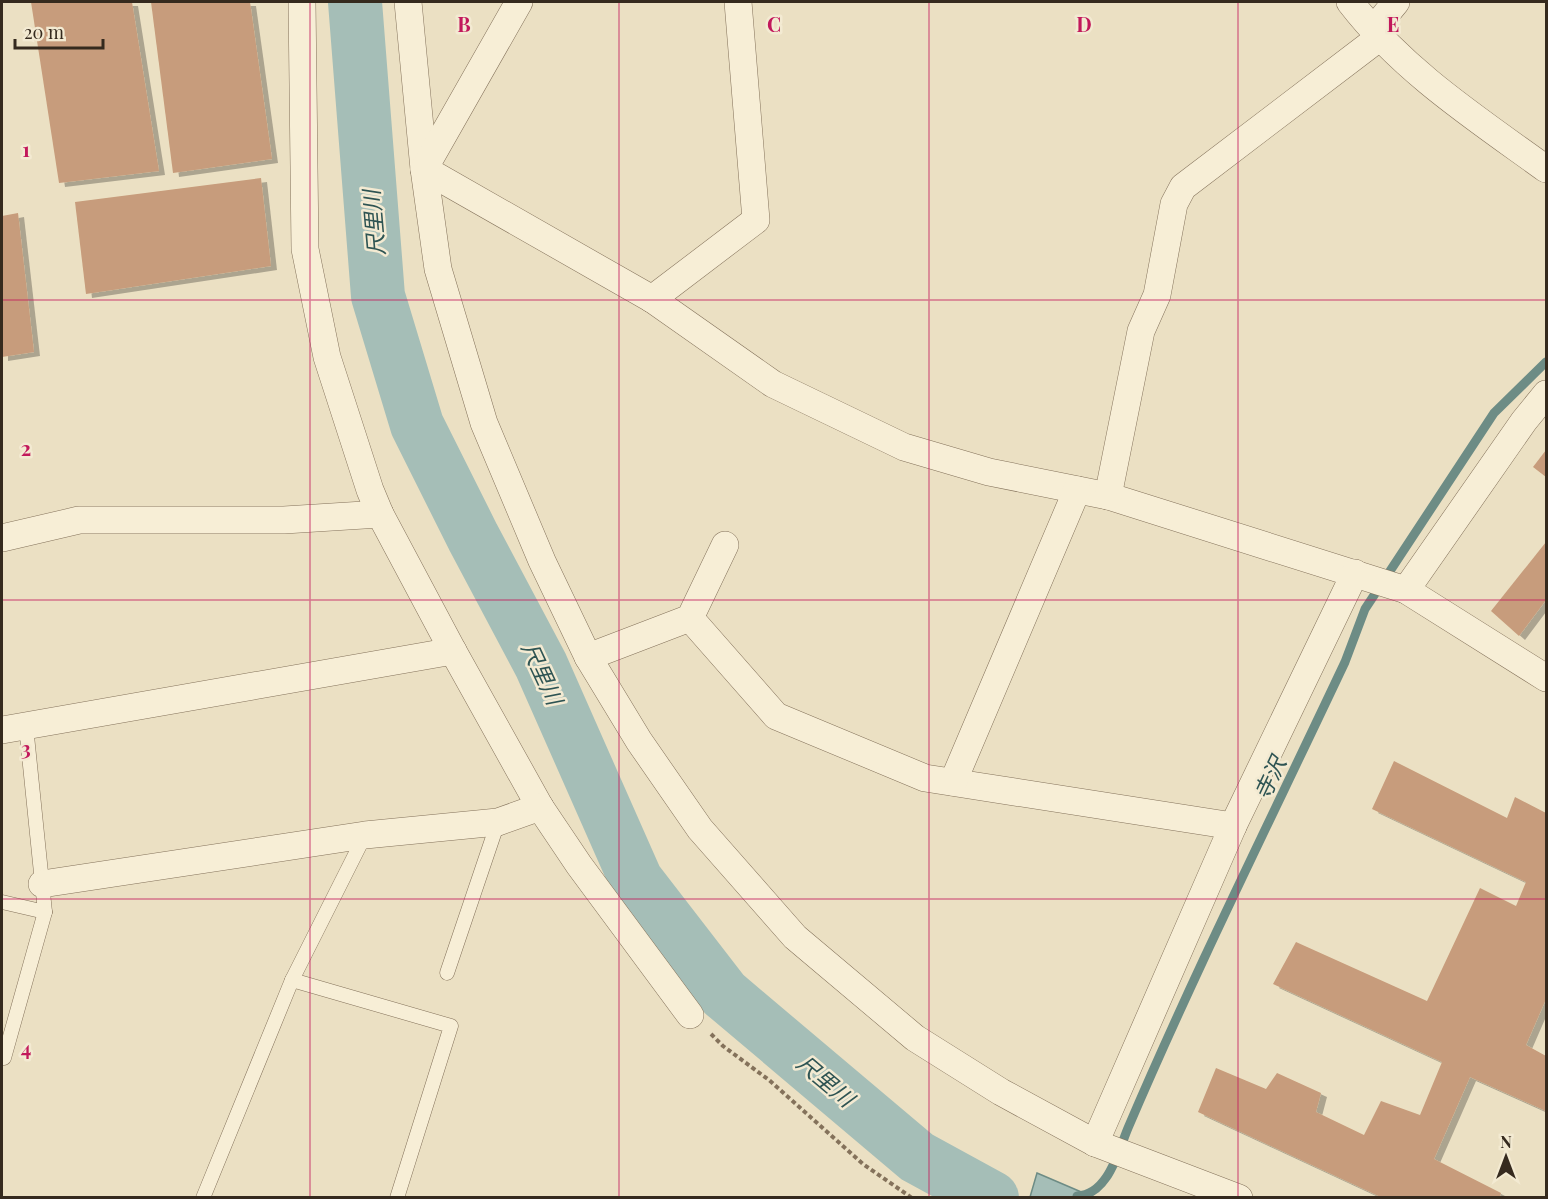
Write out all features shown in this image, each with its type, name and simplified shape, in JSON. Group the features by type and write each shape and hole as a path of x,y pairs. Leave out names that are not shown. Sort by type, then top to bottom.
{"street":[{"path":"302,2 305,249 327,357 370,490 380,514 453,651 540,807 579,865 690,1015"},
{"path":"408,2 424,169 438,269 484,423 542,561 588,657 639,741 700,829 795,937 915,1038 1001,1092 1097,1143 1239,1197"},
{"path":"424,169 519,2"},
{"path":"652,299 756,220 738,2"},
{"path":"1350,2 1376,33 1429,84 1546,169"},
{"path":"1108,496 1141,331 1157,296 1174,204 1183,187 1376,33 1396,2"},
{"path":"424,169 652,299 773,384 904,447 989,471 1108,496 1406,590 1546,678"},
{"path":"1406,590 1524,421 1546,394"},
{"path":"953,782 1077,490"},
{"path":"2,537 79,520 285,520 380,514"},
{"path":"588,657 690,618 725,545"},
{"path":"1097,1143 1233,826 1355,573"},
{"path":"690,618 776,716 925,778 1233,826"},
{"path":"14,728 453,651"},
{"path":"42,885 365,835 498,822 540,807"}],"lane":[{"path":"4,1058 45,912 14,728"},
{"path":"447,972 498,822"},
{"path":"203,1197 292,980 365,835"},
{"path":"2,902 45,912"},
{"path":"292,980 451,1026 397,1197"}],"path":[{"path":"690,1015 723,1046 769,1080 863,1164 912,1197"}],"water":[{"path":"1037,1173 1093,1197 1030,1197"}],"building":[{"path":"31,2 132,2 159,171 59,183"},
{"path":"151,2 250,2 272,159 173,173"},
{"path":"261,178 271,266 86,294 75,202"},
{"path":"18,213 34,352 2,357 2,216"},
{"path":"1546,450 1546,477 1533,467"},
{"path":"1546,542 1546,600 1519,636 1491,611"},
{"path":"1394,761 1507,818 1515,797 1546,813 1546,999 1526,1045 1546,1056 1546,1111 1470,1077 1434,1159 1501,1193 1499,1198 1383,1198 1198,1112 1216,1068 1266,1089 1277,1073 1321,1093 1316,1112 1364,1135 1381,1101 1420,1115 1442,1062 1273,984 1296,942 1427,1001 1480,888 1516,906 1526,882 1372,809"}],"waterway":[{"name":"尺里川","path":"355,2 378,296 417,425 541,665 636,880 724,994 917,1157 992,1198"},
{"name":"寺沢","path":"1077,1196 1088,1194 1097,1188 1116,1160 1180,1011 1345,662 1365,609 1494,413 1546,362"}]}
